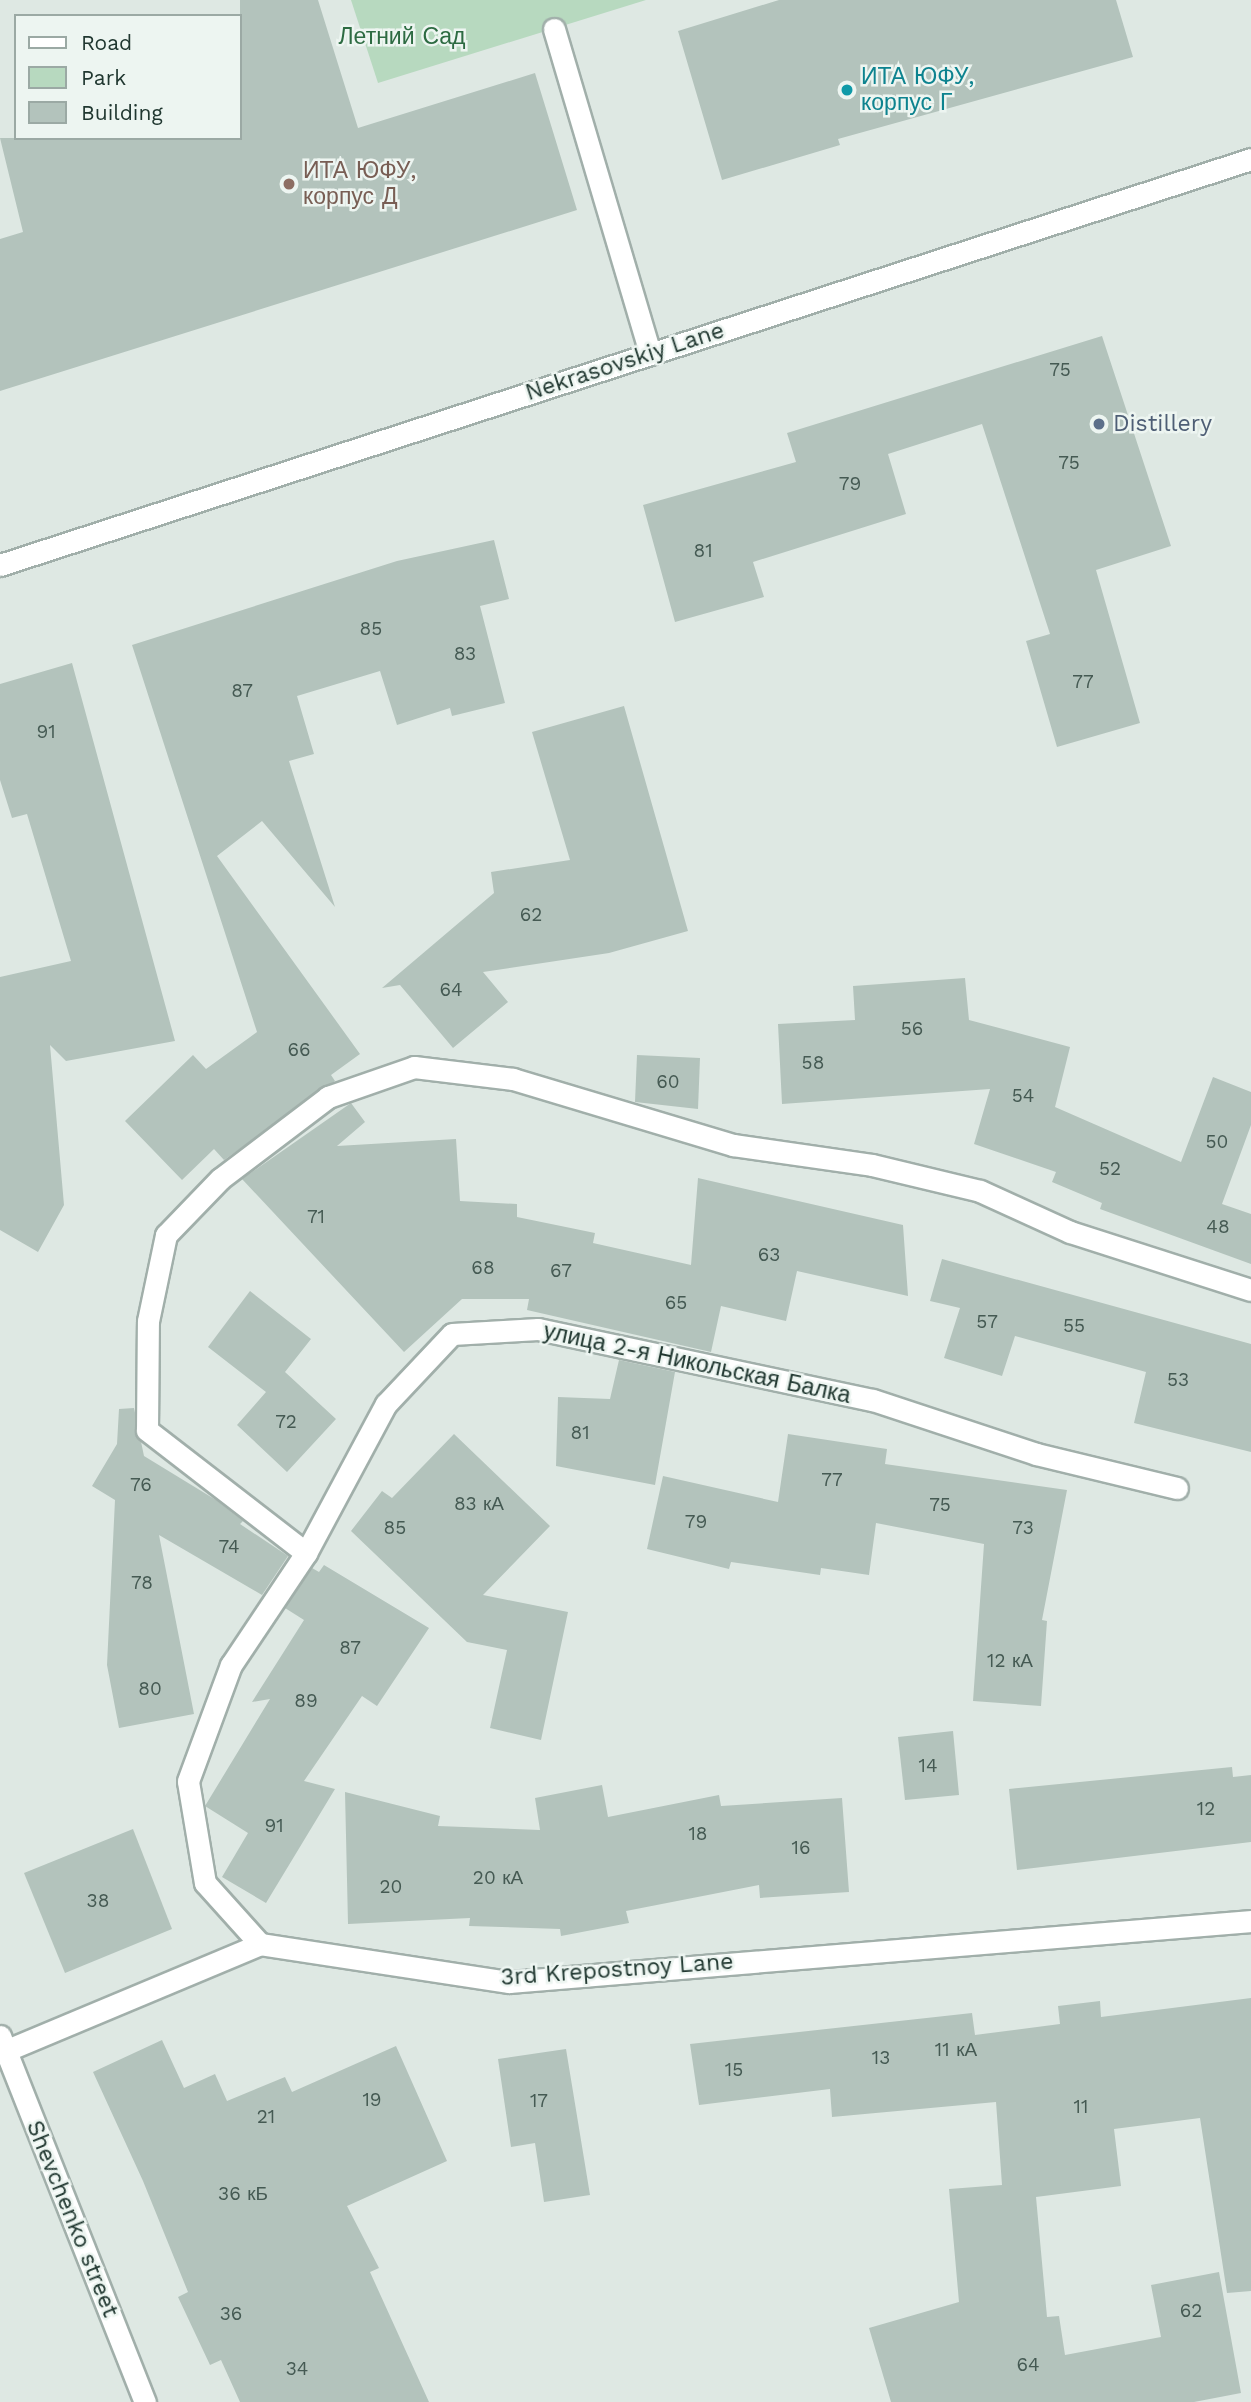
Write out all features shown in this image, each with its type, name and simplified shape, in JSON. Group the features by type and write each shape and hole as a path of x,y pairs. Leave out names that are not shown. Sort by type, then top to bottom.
{"street":[{"path":"554,29 650,354"},
{"name":"Nekrasovskiy Lane","path":"0,565 1251,159"},
{"path":"306,1553 147,1430 148,1321 166,1235 220,1179 328,1097 414,1067 513,1079 733,1145 872,1165 980,1191 1070,1232 1251,1290"},
{"name":"улица 2-я Никольская Балка","path":"260,1944 205,1883 188,1781 231,1665 306,1553 386,1404 452,1334 538,1329 605,1343 873,1400 1037,1454 1177,1488"},
{"name":"3rd Krepostnoy Lane","path":"260,1944 509,1982 1251,1921"},
{"path":"2,2047 260,1944"},
{"name":"Shevchenko street","path":"2,2047 145,2402"}],"green space":[{"name":"Летний Сад","path":"351,0 646,0 378,83"}],"building":[{"name":"ИТА ЮФУ, корпус Д","path":"240,0 318,0 358,128 535,73 577,210 0,391 0,239 23,232 0,138 242,140"},
{"name":"ИТА ЮФУ, корпус Г","path":"779,0 1116,0 1133,57 838,139 840,145 722,180 678,31"},
{"path":"1102,336 1171,546 1096,570 1140,723 1057,747 1026,641 1050,634 982,424 888,454 906,514 753,562 764,597 675,622 643,505 796,462 787,433"},
{"path":"494,540 509,599 480,606 505,703 452,716 450,708 397,725 380,671 297,696 314,754 289,761 335,907 262,821 217,856 360,1054 331,1075 335,1081 224,1160 214,1149 182,1180 125,1121 193,1055 206,1069 257,1032 132,645 397,561"},
{"path":"72,663 175,1041 66,1061 50,1045 64,1205 38,1252 0,1230 0,977 71,961 27,814 12,818 0,780 0,684"},
{"path":"624,706 688,931 609,953 483,972 508,1002 453,1048 400,985 382,988 494,893 491,872 570,860 532,732"},
{"path":"965,978 969,1020 1070,1047 1055,1107 1181,1162 1213,1077 1251,1092 1251,1125 1222,1204 1251,1214 1251,1264 1100,1209 1102,1203 1052,1182 1056,1172 974,1144 990,1089 782,1104 778,1024 855,1020 853,986"},
{"path":"637,1055 700,1058 698,1109 635,1102"},
{"path":"351,1103 365,1122 337,1146 456,1139 460,1201 517,1204 517,1217 595,1233 593,1243 691,1265 698,1178 903,1225 908,1296 797,1271 786,1321 721,1306 711,1352 527,1310 529,1299 462,1299 404,1352 242,1179"},
{"path":"942,1259 1251,1344 1251,1452 1134,1423 1146,1372 1015,1336 1002,1376 944,1358 960,1308 930,1301"},
{"path":"250,1291 311,1339 285,1372 336,1419 287,1472 237,1425 266,1392 208,1347"},
{"path":"619,1360 675,1372 655,1485 556,1466 558,1397 610,1399"},
{"path":"134,1408 144,1456 216,1500 243,1521 240,1524 288,1556 262,1595 159,1535 194,1714 119,1728 107,1665 115,1500 92,1486 117,1444 119,1409"},
{"path":"454,1434 550,1526 483,1595 568,1612 541,1740 490,1728 507,1650 467,1642 351,1531 382,1491 392,1498"},
{"path":"788,1434 887,1449 885,1464 1067,1490 1042,1620 1047,1621 1041,1706 973,1701 984,1544 876,1523 869,1575 821,1568 820,1575 731,1562 729,1569 647,1549 663,1476 778,1502"},
{"path":"324,1565 429,1628 377,1706 362,1696 304,1781 335,1789 266,1903 222,1877 248,1833 205,1806 270,1699 252,1702 304,1620 285,1608 312,1568 319,1572"},
{"path":"953,1731 959,1795 905,1800 898,1737"},
{"path":"1232,1767 1233,1777 1251,1775 1251,1842 1017,1870 1009,1789"},
{"path":"602,1785 608,1817 719,1795 721,1806 842,1798 849,1892 760,1898 759,1885 626,1911 629,1923 561,1936 560,1929 469,1926 470,1918 348,1924 345,1792 440,1816 438,1826 540,1830 535,1798"},
{"path":"133,1829 172,1929 65,1973 24,1873"},
{"path":"1251,1998 1251,2291 1227,2293 1200,2118 1114,2129 1121,2186 1036,2197 1047,2317 1059,2316 1065,2355 1161,2337 1151,2285 1219,2272 1241,2393 1194,2402 891,2402 869,2328 959,2302 949,2189 1002,2185 996,2102 832,2117 830,2089 699,2105 690,2044 972,2013 975,2035 1060,2024 1058,2006 1100,2001 1101,2017"},
{"path":"162,2040 184,2088 215,2074 227,2101 285,2077 292,2092 396,2046 447,2161 347,2206 379,2268 370,2272 429,2402 240,2402 221,2360 210,2365 178,2297 188,2292 143,2181 93,2072"},
{"path":"566,2049 590,2195 544,2202 535,2143 511,2147 498,2059"}],"place":[{"name":"ИТА ЮФУ, корпус Г","path":"847,90"},
{"name":"ИТА ЮФУ, корпус Д","path":"289,184"},
{"name":"Distillery","path":"1099,424"}]}
